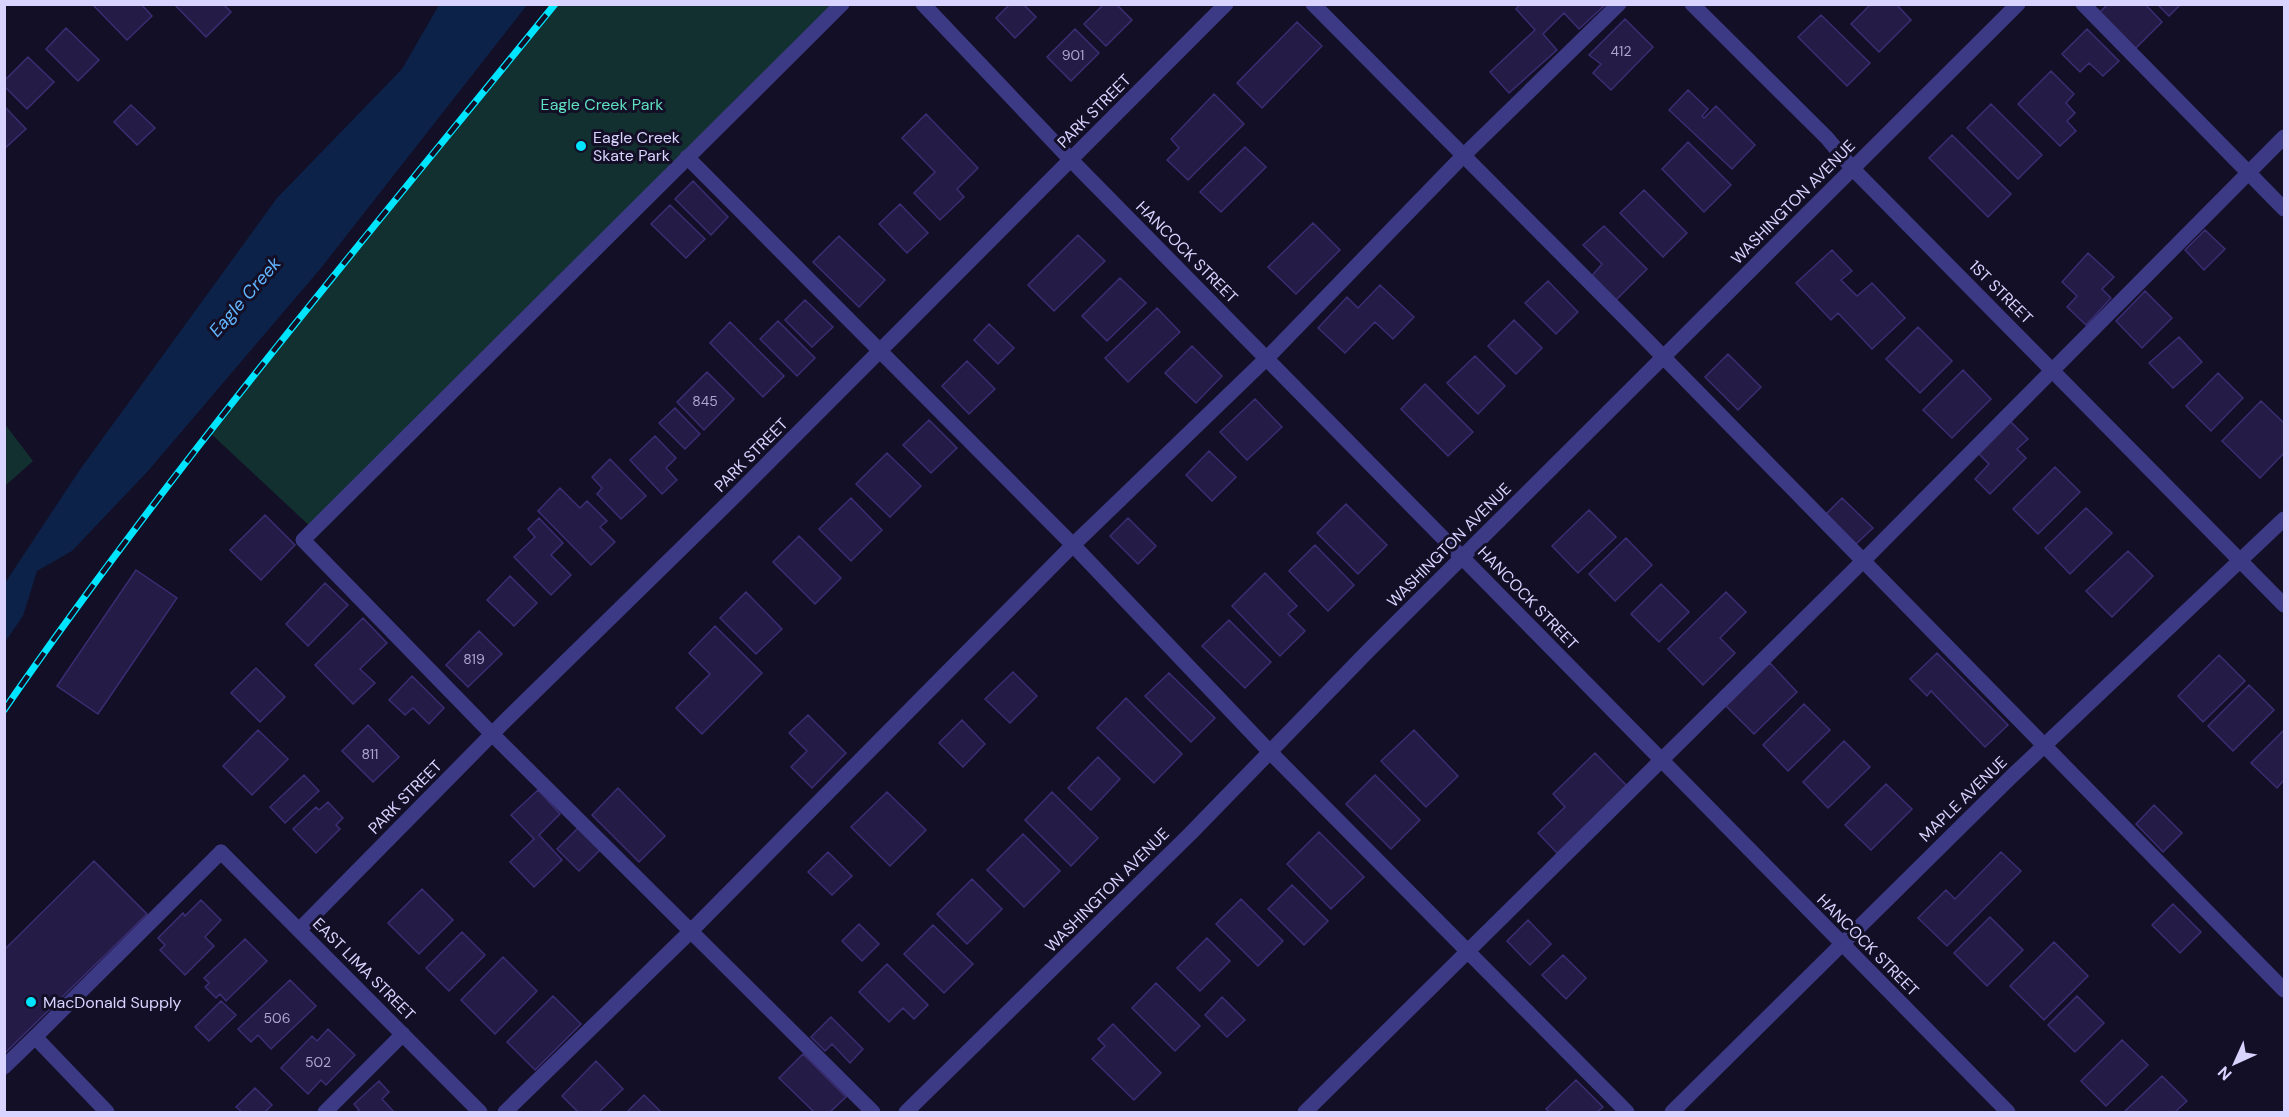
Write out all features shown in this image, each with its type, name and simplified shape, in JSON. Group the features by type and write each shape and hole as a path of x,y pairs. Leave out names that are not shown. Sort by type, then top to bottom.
{"street":[{"path":"842,4 303,540 492,734 873,1113"},
{"name":"HANCOCK STREET","path":"923,4 1071,160 1463,556 2008,1113"},
{"name":"PARK STREET","path":"299,930 492,734 880,351 1226,4"},
{"path":"1313,4 2284,990"},
{"path":"505,1113 691,931 1073,545 1267,358 1463,156 1619,4"},
{"name":"1ST STREET","path":"1692,4 1827,138 1852,168 2284,605"},
{"name":"WASHINGTON AVENUE","path":"906,1113 2018,4"},
{"path":"2082,4 2284,209"},
{"path":"1305,1113 1660,759 1863,561 2284,137"},
{"path":"687,157 1073,545 1270,752 1627,1113"},
{"name":"MAPLE AVENUE","path":"1672,1113 1842,943 2160,635 2242,561 2284,519"},
{"name":"EAST LIMA STREET","path":"34,1037 221,852 480,1113"},
{"path":"325,1113 403,1034"},
{"path":"4,1067 34,1037 107,1113"}],"green space":[{"name":"Eagle Creek Park","path":"555,5 845,5 314,530 208,431"},
{"path":"4,423 33,461 5,486 4,486"}],"water":[{"name":"Eagle Creek","path":"439,5 527,5 321,268 148,471 72,551 37,571 23,616 5,642 5,583 79,471 277,198 402,69"}],"building":[{"path":"92,4 141,4 152,16 127,40"},
{"path":"174,4 223,4 231,12 206,37"},
{"path":"1010,4 1023,4 1036,17 1015,38 996,18"},
{"path":"1104,4 1116,4 1132,20 1106,46 1084,24"},
{"path":"1520,4 1605,5 1579,29 1564,13 1543,34 1557,50 1509,93 1490,72 1535,30 1516,9"},
{"path":"1871,4 1896,4 1911,20 1879,52 1851,24"},
{"path":"2108,4 2145,4 2162,22 2135,49 2099,13"},
{"path":"2157,4 2181,4 2169,16"},
{"path":"1821,15 1870,63 1847,86 1798,37"},
{"path":"1625,19 1653,47 1611,90 1593,73 1601,64 1589,55"},
{"path":"1297,22 1322,46 1262,108 1237,83"},
{"path":"66,28 99,60 78,81 46,49"},
{"path":"1075,29 1099,53 1071,81 1047,57"},
{"path":"2087,29 2119,61 2103,76 2089,63 2080,72 2062,54"},
{"path":"28,57 54,82 27,109 4,86 4,81"},
{"path":"2051,71 2074,94 2066,103 2075,113 2067,121 2076,131 2060,146 2018,104"},
{"path":"1688,90 1708,109 1702,116 1704,118 1716,106 1755,145 1732,169 1669,110"},
{"path":"1214,94 1244,124 1188,180 1167,160 1179,148 1171,139"},
{"path":"1991,104 2042,155 2018,179 1967,128"},
{"path":"131,105 155,128 137,145 114,122"},
{"path":"4,106 26,129 4,149"},
{"path":"926,114 978,168 957,189 964,197 940,220 914,193 935,172 902,138"},
{"path":"1952,135 2011,194 1988,217 1929,158"},
{"path":"1688,142 1731,185 1704,212 1662,169"},
{"path":"1245,147 1266,167 1221,212 1200,192"},
{"path":"693,181 728,217 711,235 675,199"},
{"path":"1644,190 1687,233 1663,257 1620,213"},
{"path":"900,204 928,233 907,253 879,224"},
{"path":"670,205 705,239 686,258 651,224"},
{"path":"1313,223 1340,250 1296,294 1268,267"},
{"path":"1604,226 1647,269 1614,302 1590,278 1602,264 1583,245"},
{"path":"2205,230 2225,249 2204,270 2185,250"},
{"path":"1078,235 1105,261 1054,311 1028,285"},
{"path":"839,236 885,280 859,307 813,262"},
{"path":"1832,250 1852,271 1841,280 1857,296 1872,283 1905,318 1872,349 1838,313 1831,320 1796,283"},
{"path":"2088,253 2114,277 2102,289 2111,298 2086,325 2067,307 2077,296 2062,282"},
{"path":"1120,278 1146,303 1107,341 1082,316"},
{"path":"1548,281 1578,312 1556,334 1525,303"},
{"path":"1380,285 1414,317 1393,339 1375,322 1345,353 1318,328 1347,297 1358,308"},
{"path":"2145,291 2172,318 2142,348 2116,321"},
{"path":"805,300 833,327 812,347 785,320"},
{"path":"1157,308 1180,332 1128,382 1105,358"},
{"path":"1514,320 1542,348 1516,374 1488,346"},
{"path":"778,321 815,358 797,376 760,339"},
{"path":"730,322 784,376 763,397 710,343"},
{"path":"989,324 1014,348 998,364 974,340"},
{"path":"1918,327 1952,361 1920,393 1886,359"},
{"path":"2179,337 2202,362 2173,388 2149,363"},
{"path":"1192,346 1222,376 1196,403 1165,373"},
{"path":"1728,354 1761,387 1738,410 1705,377"},
{"path":"1475,356 1505,386 1478,414 1447,383"},
{"path":"967,361 995,389 969,414 942,386"},
{"path":"1963,370 1991,399 1952,438 1923,410"},
{"path":"707,372 734,399 704,430 677,402"},
{"path":"2218,373 2243,398 2211,431 2186,406"},
{"path":"1425,384 1473,432 1448,456 1401,409"},
{"path":"1255,399 1282,427 1247,460 1220,432"},
{"path":"2261,401 2284,423 2284,453 2260,478 2222,441"},
{"path":"675,408 700,434 685,449 659,423"},
{"path":"2007,418 2028,439 2017,449 2026,458 1990,494 1975,479 1989,464 1975,450"},
{"path":"929,420 957,448 931,473 903,445"},
{"path":"655,436 676,458 666,468 677,480 662,494 630,460"},
{"path":"1209,451 1236,477 1212,501 1186,475"},
{"path":"887,453 921,486 890,517 856,484"},
{"path":"610,459 646,496 621,519 597,494 602,488 592,477"},
{"path":"2055,467 2080,492 2038,534 2013,509"},
{"path":"560,488 580,508 587,501 607,521 600,527 615,542 591,565 538,511"},
{"path":"851,498 882,530 851,561 819,529"},
{"path":"1842,498 1873,528 1856,544 1826,514"},
{"path":"1346,504 1387,545 1358,574 1317,533"},
{"path":"2086,508 2112,533 2070,574 2045,548"},
{"path":"1589,510 1616,537 1578,573 1552,546"},
{"path":"265,515 295,545 261,580 230,550"},
{"path":"539,518 563,543 551,555 571,575 551,595 514,557 535,537 528,529"},
{"path":"1128,518 1156,546 1138,564 1110,536"},
{"path":"799,536 841,578 815,604 773,562"},
{"path":"1626,538 1652,565 1615,601 1589,574"},
{"path":"1315,545 1354,585 1328,611 1289,571"},
{"path":"2128,551 2153,576 2112,617 2086,591"},
{"path":"136,570 177,598 98,714 57,686"},
{"path":"1265,573 1297,606 1288,614 1305,631 1280,656 1232,606"},
{"path":"510,576 537,603 514,626 487,600"},
{"path":"325,583 348,605 308,646 286,624"},
{"path":"1661,584 1689,612 1659,642 1631,614"},
{"path":"746,592 782,629 756,654 720,618"},
{"path":"1726,592 1746,612 1720,638 1735,653 1703,685 1668,649"},
{"path":"363,618 387,643 360,669 375,683 353,704 315,665"},
{"path":"1229,620 1271,662 1245,688 1202,646"},
{"path":"715,626 762,673 702,734 676,708 710,674 689,653"},
{"path":"479,631 502,654 468,687 446,665"},
{"path":"1937,653 2008,725 1985,747 1931,691 1927,696 1910,679"},
{"path":"2219,655 2245,681 2203,722 2178,696"},
{"path":"1770,663 1797,692 1754,734 1726,706"},
{"path":"256,668 285,697 260,722 231,693"},
{"path":"1013,672 1037,696 1010,723 985,699"},
{"path":"1169,673 1215,718 1191,742 1145,696"},
{"path":"412,676 444,708 429,724 413,708 405,715 389,700"},
{"path":"2249,685 2274,710 2233,751 2208,726"},
{"path":"1126,698 1182,754 1154,783 1097,728"},
{"path":"1804,704 1830,730 1788,771 1763,745"},
{"path":"808,715 846,753 812,788 791,767 807,751 789,733"},
{"path":"962,720 985,744 963,767 939,743"},
{"path":"368,725 399,757 373,782 342,751"},
{"path":"258,730 288,759 252,795 223,766"},
{"path":"1414,730 1458,776 1426,807 1381,761"},
{"path":"2284,730 2284,780 2277,788 2251,763"},
{"path":"1844,741 1870,767 1828,808 1803,782"},
{"path":"1595,753 1627,786 1557,853 1538,833 1565,807 1553,794"},
{"path":"1098,757 1120,779 1091,810 1068,788"},
{"path":"304,775 319,791 285,823 270,807"},
{"path":"1375,775 1420,820 1391,849 1346,804"},
{"path":"1886,784 1912,809 1871,850 1845,825"},
{"path":"618,788 665,836 639,862 592,815"},
{"path":"538,790 560,814 539,835 562,860 534,887 510,862 534,839 511,815"},
{"path":"887,792 926,830 890,866 851,827"},
{"path":"1052,792 1098,838 1071,866 1025,820"},
{"path":"328,802 343,818 336,825 340,829 316,853 293,829 316,807 319,810"},
{"path":"2154,805 2182,833 2163,852 2136,824"},
{"path":"579,827 601,849 579,871 557,849"},
{"path":"1319,832 1364,877 1331,909 1287,864"},
{"path":"1023,834 1060,871 1024,907 987,870"},
{"path":"828,852 852,876 832,895 808,872"},
{"path":"2001,852 2021,871 1947,946 1918,918 1946,890 1955,899"},
{"name":"MacDonald Supply","path":"94,861 147,914 4,1054 4,950"},
{"path":"972,879 1002,909 967,944 937,914"},
{"path":"1292,885 1328,921 1304,945 1268,909"},
{"path":"422,889 453,920 419,954 388,923"},
{"path":"1241,899 1283,941 1258,966 1216,924"},
{"path":"201,900 221,920 205,937 214,946 185,975 160,950 165,945 158,938 183,913 185,916"},
{"path":"2173,904 2201,932 2180,953 2152,925"},
{"path":"1990,917 2023,950 1987,986 1954,953"},
{"path":"1528,920 1551,944 1530,965 1507,941"},
{"path":"859,924 879,944 862,961 842,941"},
{"path":"933,925 973,964 944,993 904,954"},
{"path":"462,932 485,955 449,991 426,968"},
{"path":"1207,938 1230,961 1200,991 1177,968"},
{"path":"245,939 267,961 226,1001 220,994 216,998 205,987 209,983 204,978"},
{"path":"2054,942 2088,976 2044,1020 2010,986"},
{"path":"1563,955 1586,978 1566,999 1542,975"},
{"path":"503,957 537,991 495,1034 461,1000"},
{"path":"887,964 928,1005 914,1019 903,1008 889,1022 859,992"},
{"path":"290,980 316,1006 271,1049 258,1035 251,1042 238,1029"},
{"path":"1156,983 1200,1026 1175,1051 1132,1008"},
{"path":"553,996 581,1024 535,1070 507,1042"},
{"path":"2077,996 2104,1023 2075,1052 2048,1025"},
{"path":"1222,997 1245,1020 1227,1037 1205,1015"},
{"path":"221,1001 236,1015 209,1041 195,1027"},
{"path":"831,1017 863,1049 850,1063 832,1044 825,1051 811,1037"},
{"path":"1113,1024 1161,1073 1134,1100 1092,1059 1105,1046 1098,1039"},
{"path":"328,1029 355,1055 326,1085 321,1080 308,1094 281,1068 312,1036 317,1041"},
{"path":"2122,1040 2148,1065 2106,1106 2081,1081"},
{"path":"803,1054 846,1097 830,1112 814,1112 779,1078"},
{"path":"596,1061 623,1089 599,1112 578,1112 562,1096"},
{"path":"2162,1076 2187,1101 2175,1112 2124,1112"},
{"path":"1576,1080 1603,1107 1597,1112 1549,1112 1546,1109"},
{"path":"379,1081 389,1092 382,1099 394,1112 357,1112 359,1110 354,1104"},
{"path":"255,1088 272,1105 265,1112 242,1112 236,1107"},
{"path":"644,1095 661,1112 627,1112"}],"railway":[{"path":"4,710 135,529 203,440 555,4"}],"place":[{"name":"Eagle Creek Skate Park","path":"581,146"},
{"name":"MacDonald Supply","path":"31,1002"}]}
